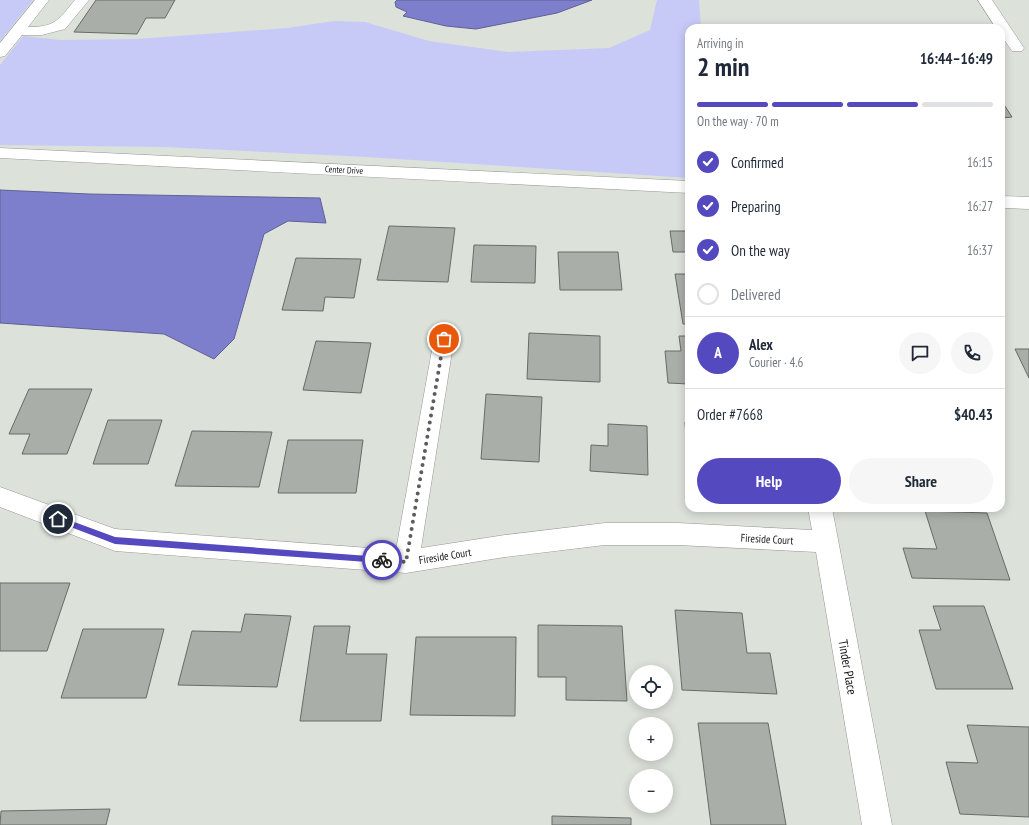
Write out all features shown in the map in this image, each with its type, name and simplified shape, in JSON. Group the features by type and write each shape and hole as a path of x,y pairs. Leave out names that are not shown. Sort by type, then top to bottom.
{"street":[{"path":"0,53 42,0"},
{"path":"17,31 42,31 60,26 82,0"},
{"path":"985,0 1001,24"},
{"path":"1005,30 1017,48"},
{"name":"Center Drive","path":"0,153 685,187"},
{"path":"1005,202 1029,203"},
{"path":"406,562 444,339"},
{"name":"Fireside Court","path":"0,497 115,540 406,562 505,546 557,541 605,534 678,534 825,542"},
{"name":"Tinder Place","path":"821,512 877,825"}],"shaded area":[{"path":"0,0 33,0 0,41"},
{"path":"657,0 699,0 701,24 685,24 685,178 366,157 165,147 0,145 0,65 23,36 60,40 137,39 287,28 334,21 365,22 429,41 508,52 609,48 650,30"}],"water":[{"path":"397,0 592,0 557,13 476,29 446,26 403,16 407,12 396,7 395,2"},
{"path":"0,190 89,194 320,198 326,223 288,221 264,234 234,339 214,359 164,334 0,323"}],"building":[{"path":"96,0 175,0 165,18 146,18 137,34 74,32"},
{"path":"1005,106 1012,117 1005,118"},
{"path":"389,226 455,228 448,282 377,280"},
{"path":"670,231 685,231 685,252 673,252"},
{"path":"474,245 536,246 535,283 471,282"},
{"path":"558,252 618,252 622,290 560,290"},
{"path":"296,258 361,259 354,298 325,297 323,311 282,310"},
{"path":"675,274 685,274 685,324 683,324"},
{"path":"529,333 600,336 600,382 527,379"},
{"path":"679,336 685,336 685,384 668,383 665,351 681,351"},
{"path":"316,341 371,343 361,393 303,390"},
{"path":"1015,349 1029,349 1029,378"},
{"path":"29,389 92,389 67,454 22,454 30,434 9,434"},
{"path":"486,394 542,397 539,462 481,459"},
{"path":"108,420 162,420 148,464 93,464"},
{"path":"608,424 647,426 648,475 590,471 591,445 608,446"},
{"path":"192,431 272,432 259,487 175,486"},
{"path":"288,440 363,440 356,493 278,493"},
{"path":"925,512 987,513 1010,580 912,578 903,548 937,549"},
{"path":"0,583 70,583 47,651 0,651"},
{"path":"933,606 984,606 1013,689 936,689 919,630 941,630"},
{"path":"675,610 742,613 747,653 770,653 777,694 682,690"},
{"path":"245,614 291,616 277,687 178,685 192,631 241,632"},
{"path":"538,625 622,626 627,701 566,700 566,677 538,677"},
{"path":"314,626 350,626 346,654 387,654 381,721 300,721"},
{"path":"83,629 164,629 146,698 61,698"},
{"path":"416,637 516,637 515,716 410,715"},
{"path":"698,723 768,723 786,825 711,825"},
{"path":"967,725 1029,727 1029,817 960,814 946,762 978,763"},
{"path":"110,809 106,825 0,825 1,811"},
{"path":"552,816 631,818 631,825 552,825"}],"way so far":[{"path":"382,560 406,562 444,339"}],"route":[{"path":"58,519 115,540 382,560"}]}
